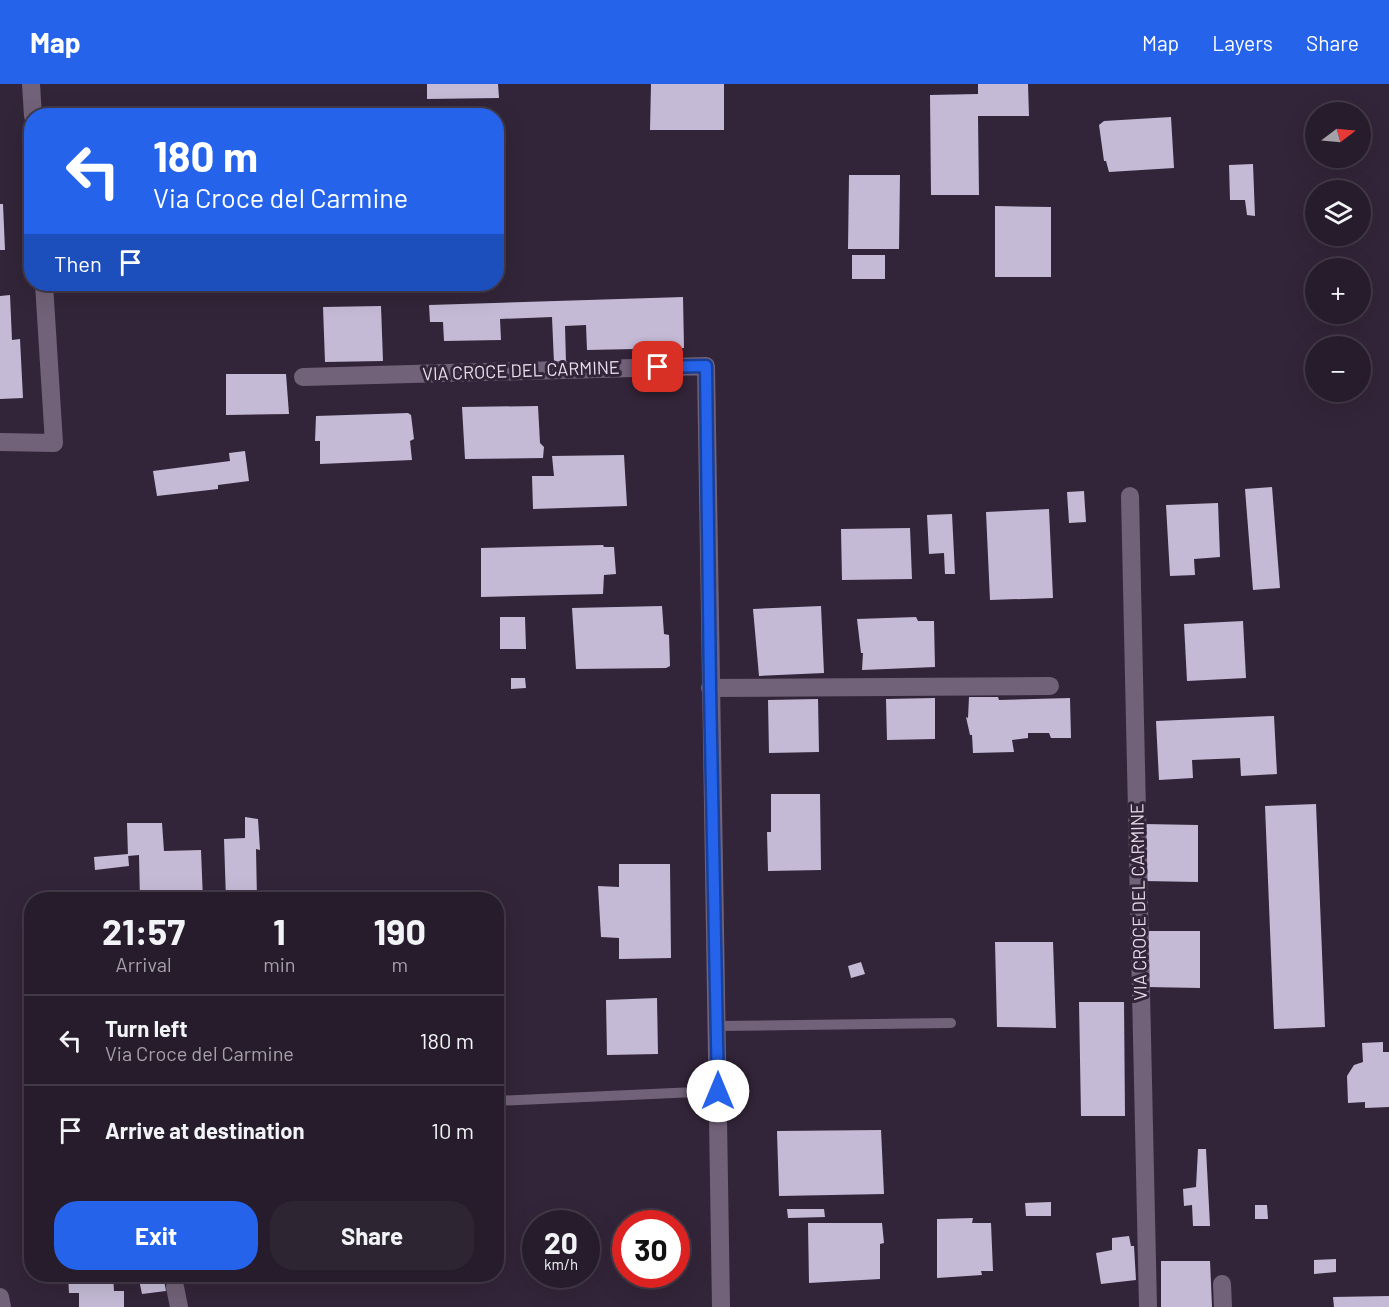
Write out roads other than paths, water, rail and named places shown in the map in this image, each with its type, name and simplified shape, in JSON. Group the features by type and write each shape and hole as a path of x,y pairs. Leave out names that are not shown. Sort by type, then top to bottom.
{"street":[{"path":"31,84 32,108"},
{"path":"0,442 54,442 44,291"},
{"name":"VIA CROCE DEL CARMINE","path":"303,377 706,366 721,1307"},
{"name":"VIA CROCE DEL CARMINE","path":"1130,496 1148,1307"},
{"path":"710,688 1050,687"},
{"path":"175,1282 179,1307"},
{"path":"1222,1284 1223,1307"},
{"path":"0,1297 2,1307"}],"lane":[{"path":"718,1026 951,1023"},
{"path":"504,1101 718,1091"}]}
